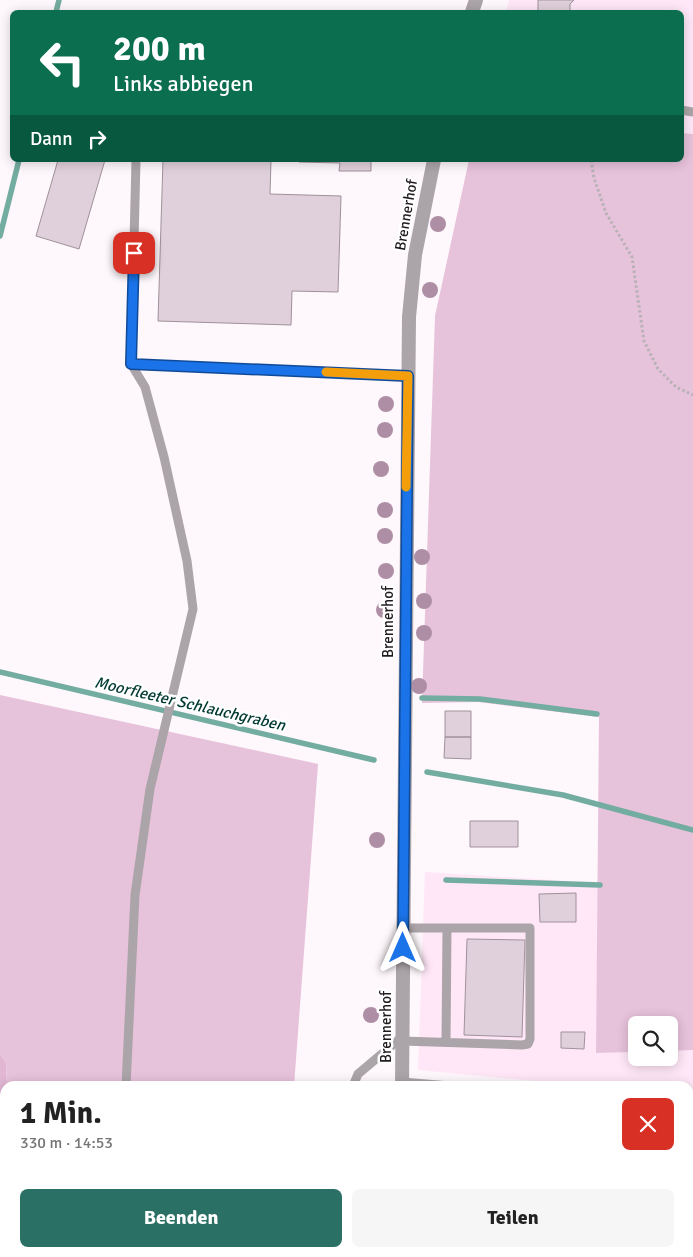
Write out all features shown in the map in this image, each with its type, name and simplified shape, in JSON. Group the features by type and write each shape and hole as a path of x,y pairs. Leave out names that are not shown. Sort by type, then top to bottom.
{"street":[{"name":"Brennerhof","path":"402,1081 409,317 415,255 434,162"}],"lane":[{"path":"126,1081 135,895 150,789 193,609 187,561 164,457 145,387 131,364 136,162"},
{"path":"131,364 408,376"},
{"path":"355,1081 358,1074 402,1039 522,1045 528,1044 530,1038 530,928 403,928"},
{"path":"446,1042 447,928"}],"path":[{"path":"591,162 594,178 606,213 632,257 644,341 658,369 676,387 693,396"}],"shaded area":[{"path":"509,0 693,0 693,134 684,133 684,10 506,10"},
{"path":"684,133 693,134 693,1050 678,1051 678,1016 628,1016 628,1052 596,1053 599,717 478,702 422,703 435,316 469,162 684,162"},
{"path":"0,695 318,764 294,1081 7,1081 6,1063 0,1053"},
{"path":"425,872 598,883 596,1053 628,1052 628,1066 678,1066 678,1051 693,1050 693,1081 535,1081 418,1070"},
{"path":"0,1053 6,1063 7,1081 0,1081"}],"building":[{"path":"538,0 574,0 570,4 570,10 538,10"},
{"path":"57,162 104,162 79,249 36,236"},
{"path":"163,162 271,162 270,194 341,196 338,292 292,291 291,325 158,321"},
{"path":"299,162 371,162 371,171 339,171 340,163"},
{"path":"445,711 471,711 471,737 445,737"},
{"path":"445,737 471,737 471,759 444,758"},
{"path":"470,821 518,821 518,847 470,847"},
{"path":"576,893 576,922 540,922 539,894"},
{"path":"467,939 525,940 522,1037 464,1035"},
{"path":"561,1032 585,1032 584,1049 561,1048"}],"waterway":[{"path":"56,10 59,0"},
{"path":"0,236 18,162"},
{"name":"Moorfleeter Schlauchgraben","path":"0,672 374,760"},
{"path":"422,698 480,699 597,714"},
{"name":"Moorfleeter Schlauchgraben","path":"427,772 563,795 693,830"},
{"path":"446,880 600,885"}],"slow traffic":[{"path":"326,372 408,376 406,487"}],"route":[{"path":"134,253 131,364 408,376 405,530 403,948"}]}
